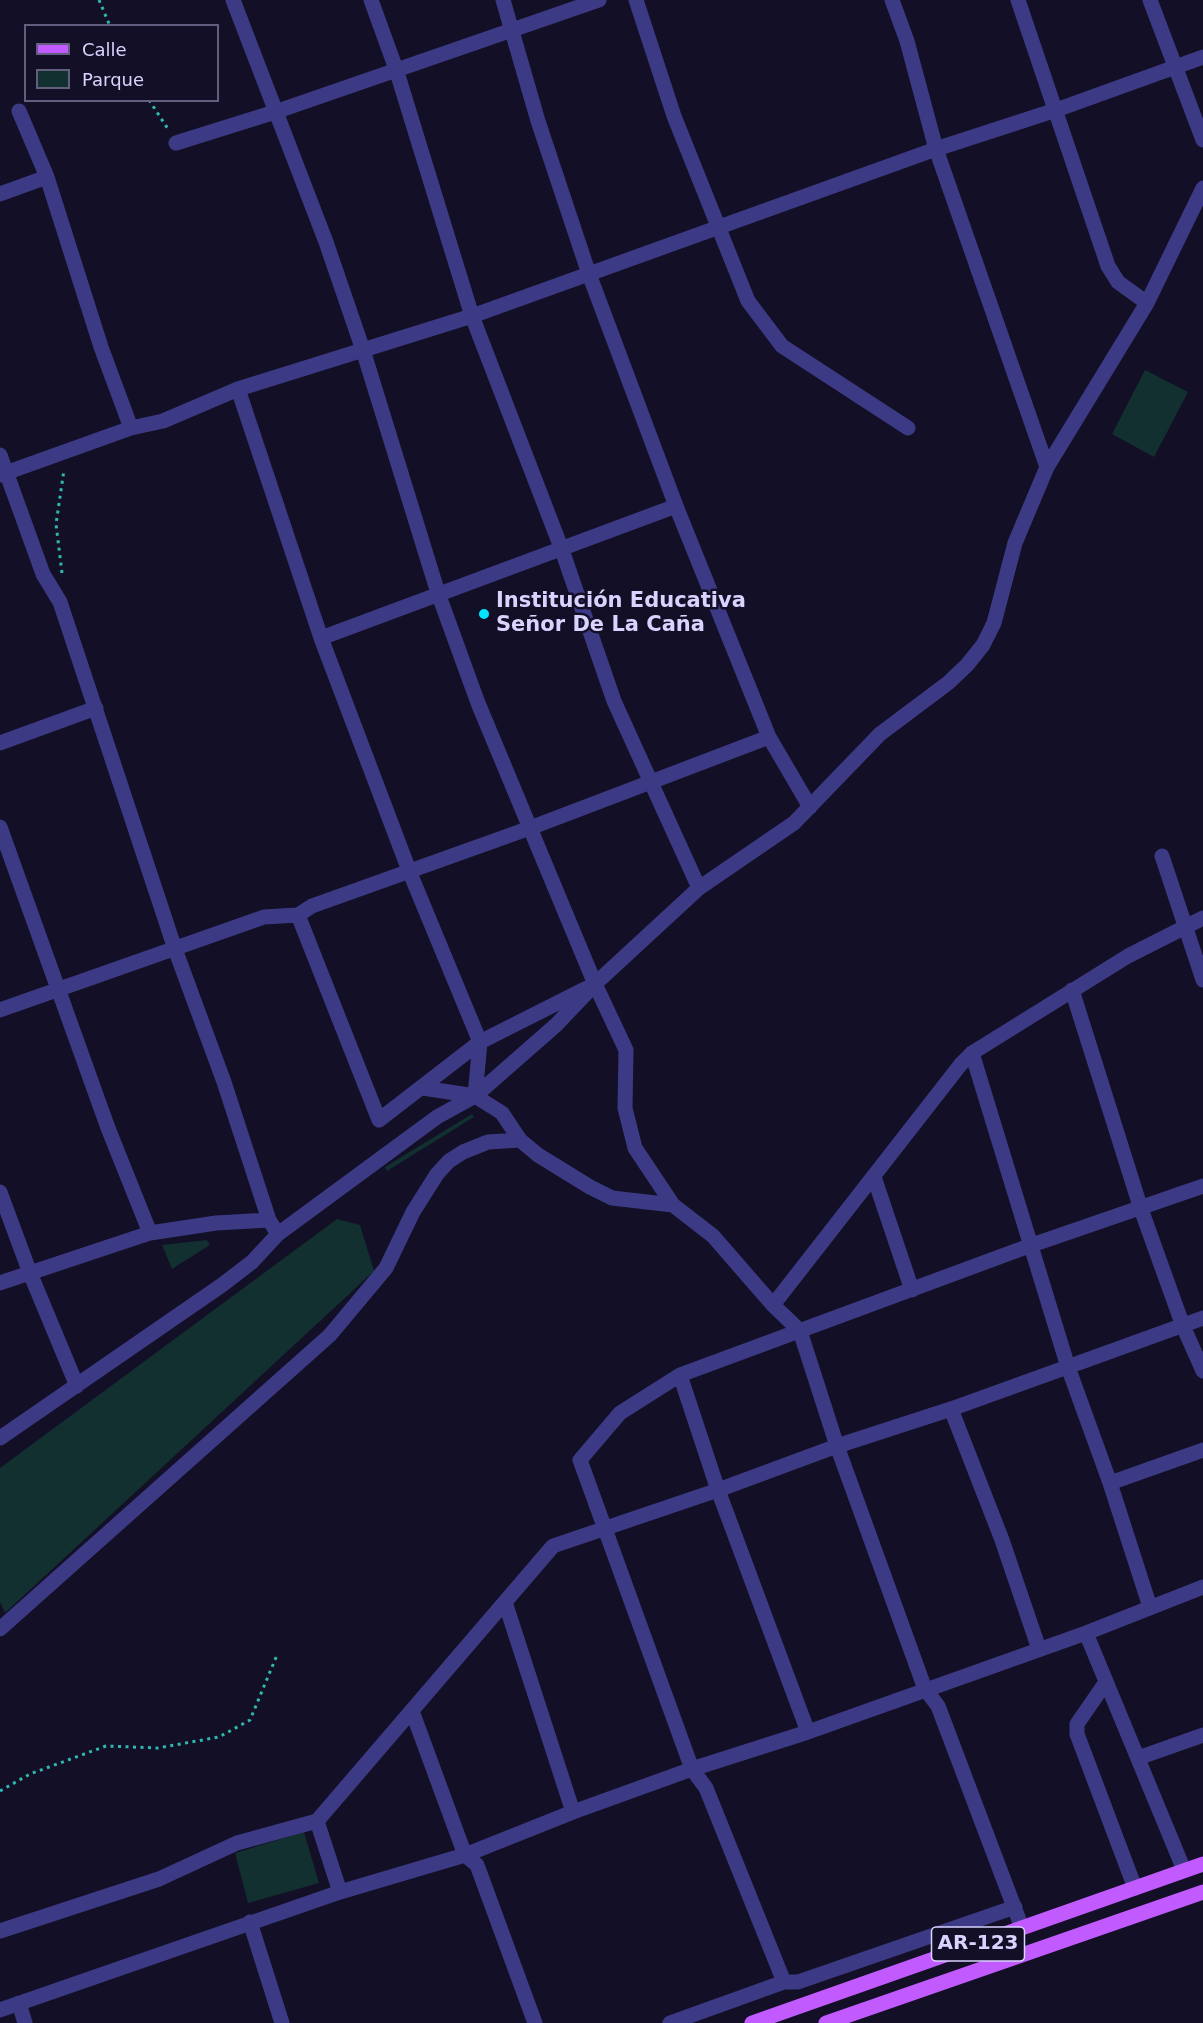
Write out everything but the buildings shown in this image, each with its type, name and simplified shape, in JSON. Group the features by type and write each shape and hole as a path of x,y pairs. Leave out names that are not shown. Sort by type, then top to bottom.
{"main road":[{"name":"AR-123","path":"752,2023 1203,1864"},
{"name":"AR-123","path":"826,2023 1203,1892"}],"street":[{"path":"233,0 326,242 363,350 438,593 478,703 595,984 626,1050 625,1108 635,1148 673,1205 713,1236 773,1305 800,1331 837,1446 925,1689 938,1706 1022,1928"},
{"path":"370,0 396,69 472,316 562,550 614,701 699,888"},
{"path":"503,0 513,28 538,121 589,274 676,506 769,737 810,807"},
{"path":"176,143 275,112 599,0"},
{"path":"636,0 674,117 748,302 782,346 908,428"},
{"path":"892,0 907,41 936,149 1047,467"},
{"path":"1018,0 1108,266 1118,282 1147,303"},
{"path":"1150,0 1203,140"},
{"path":"3,474 131,428 163,421 238,389 472,316 936,149 1056,110 1203,57"},
{"path":"19,111 47,177 100,347 131,428"},
{"path":"0,194 47,177"},
{"path":"0,1438 222,1285 252,1262 278,1234 437,1117 475,1096 556,1025 595,984 699,888 772,838 810,807 862,751 902,716 948,683 984,645 994,623 1015,543 1047,467 1147,303 1203,188"},
{"path":"238,389 321,638 410,873 480,1042 475,1096"},
{"path":"0,455 3,474 43,574 60,602 175,949 224,1082 269,1220 278,1234"},
{"path":"321,638 676,506"},
{"path":"0,743 96,708"},
{"path":"0,1010 264,917 298,915 312,906 410,873 769,737"},
{"path":"0,827 108,1128 150,1233"},
{"path":"1162,856 1203,980"},
{"path":"298,915 379,1120 480,1042 595,984"},
{"path":"773,1305 961,1064 972,1053 1128,956 1203,918"},
{"path":"1072,990 1141,1209 1183,1326 1203,1371"},
{"path":"972,1053 1029,1246 1150,1607"},
{"path":"423,1088 475,1096 502,1113 520,1140 564,1172 612,1198 673,1205"},
{"path":"0,1629 330,1335 386,1268 413,1212 437,1174 449,1161 462,1152 488,1142 520,1140"},
{"path":"874,1177 912,1290"},
{"path":"809,2003 791,1982 706,1788 692,1769 580,1460 620,1413 680,1375 1029,1246 1203,1186"},
{"path":"0,1192 30,1273 77,1386"},
{"path":"0,1283 150,1233 216,1223 269,1220"},
{"path":"0,1931 159,1879 237,1843 317,1821 553,1546 718,1491 837,1446 951,1409 1203,1318"},
{"path":"680,1375 718,1491 808,1732"},
{"path":"951,1409 1002,1540 1039,1649"},
{"path":"1110,1483 1203,1450"},
{"path":"0,2010 340,1892 465,1855 573,1812 692,1769 808,1732 1086,1633 1203,1587"},
{"path":"505,1602 573,1812"},
{"path":"1086,1633 1184,1870"},
{"path":"1106,1683 1077,1724 1077,1734 1135,1888"},
{"path":"412,1711 465,1855 477,1865 535,2023"},
{"path":"1138,1758 1203,1735"},
{"path":"317,1821 340,1892"},
{"path":"670,2023 1015,1907"},
{"path":"250,1922 282,2023"},
{"path":"19,2003 25,2023"}],"path":[{"path":"99,0 109,24"},
{"path":"150,102 176,143"},
{"path":"60,602 62,574 56,525 68,451"},
{"path":"0,1791 30,1774 106,1746 158,1748 219,1737 250,1720 277,1655"}],"green space":[{"path":"1145,370 1188,392 1154,457 1112,434"},
{"path":"472,1114 474,1117 387,1171 385,1167"},
{"path":"337,1219 360,1225 374,1271 5,1613 0,1602 0,1468"},
{"path":"207,1240 210,1245 172,1269 162,1245"},
{"path":"304,1832 319,1883 248,1903 235,1853"}],"place":[{"name":"Institución Educativa Señor De La Caña","path":"484,614"}]}
